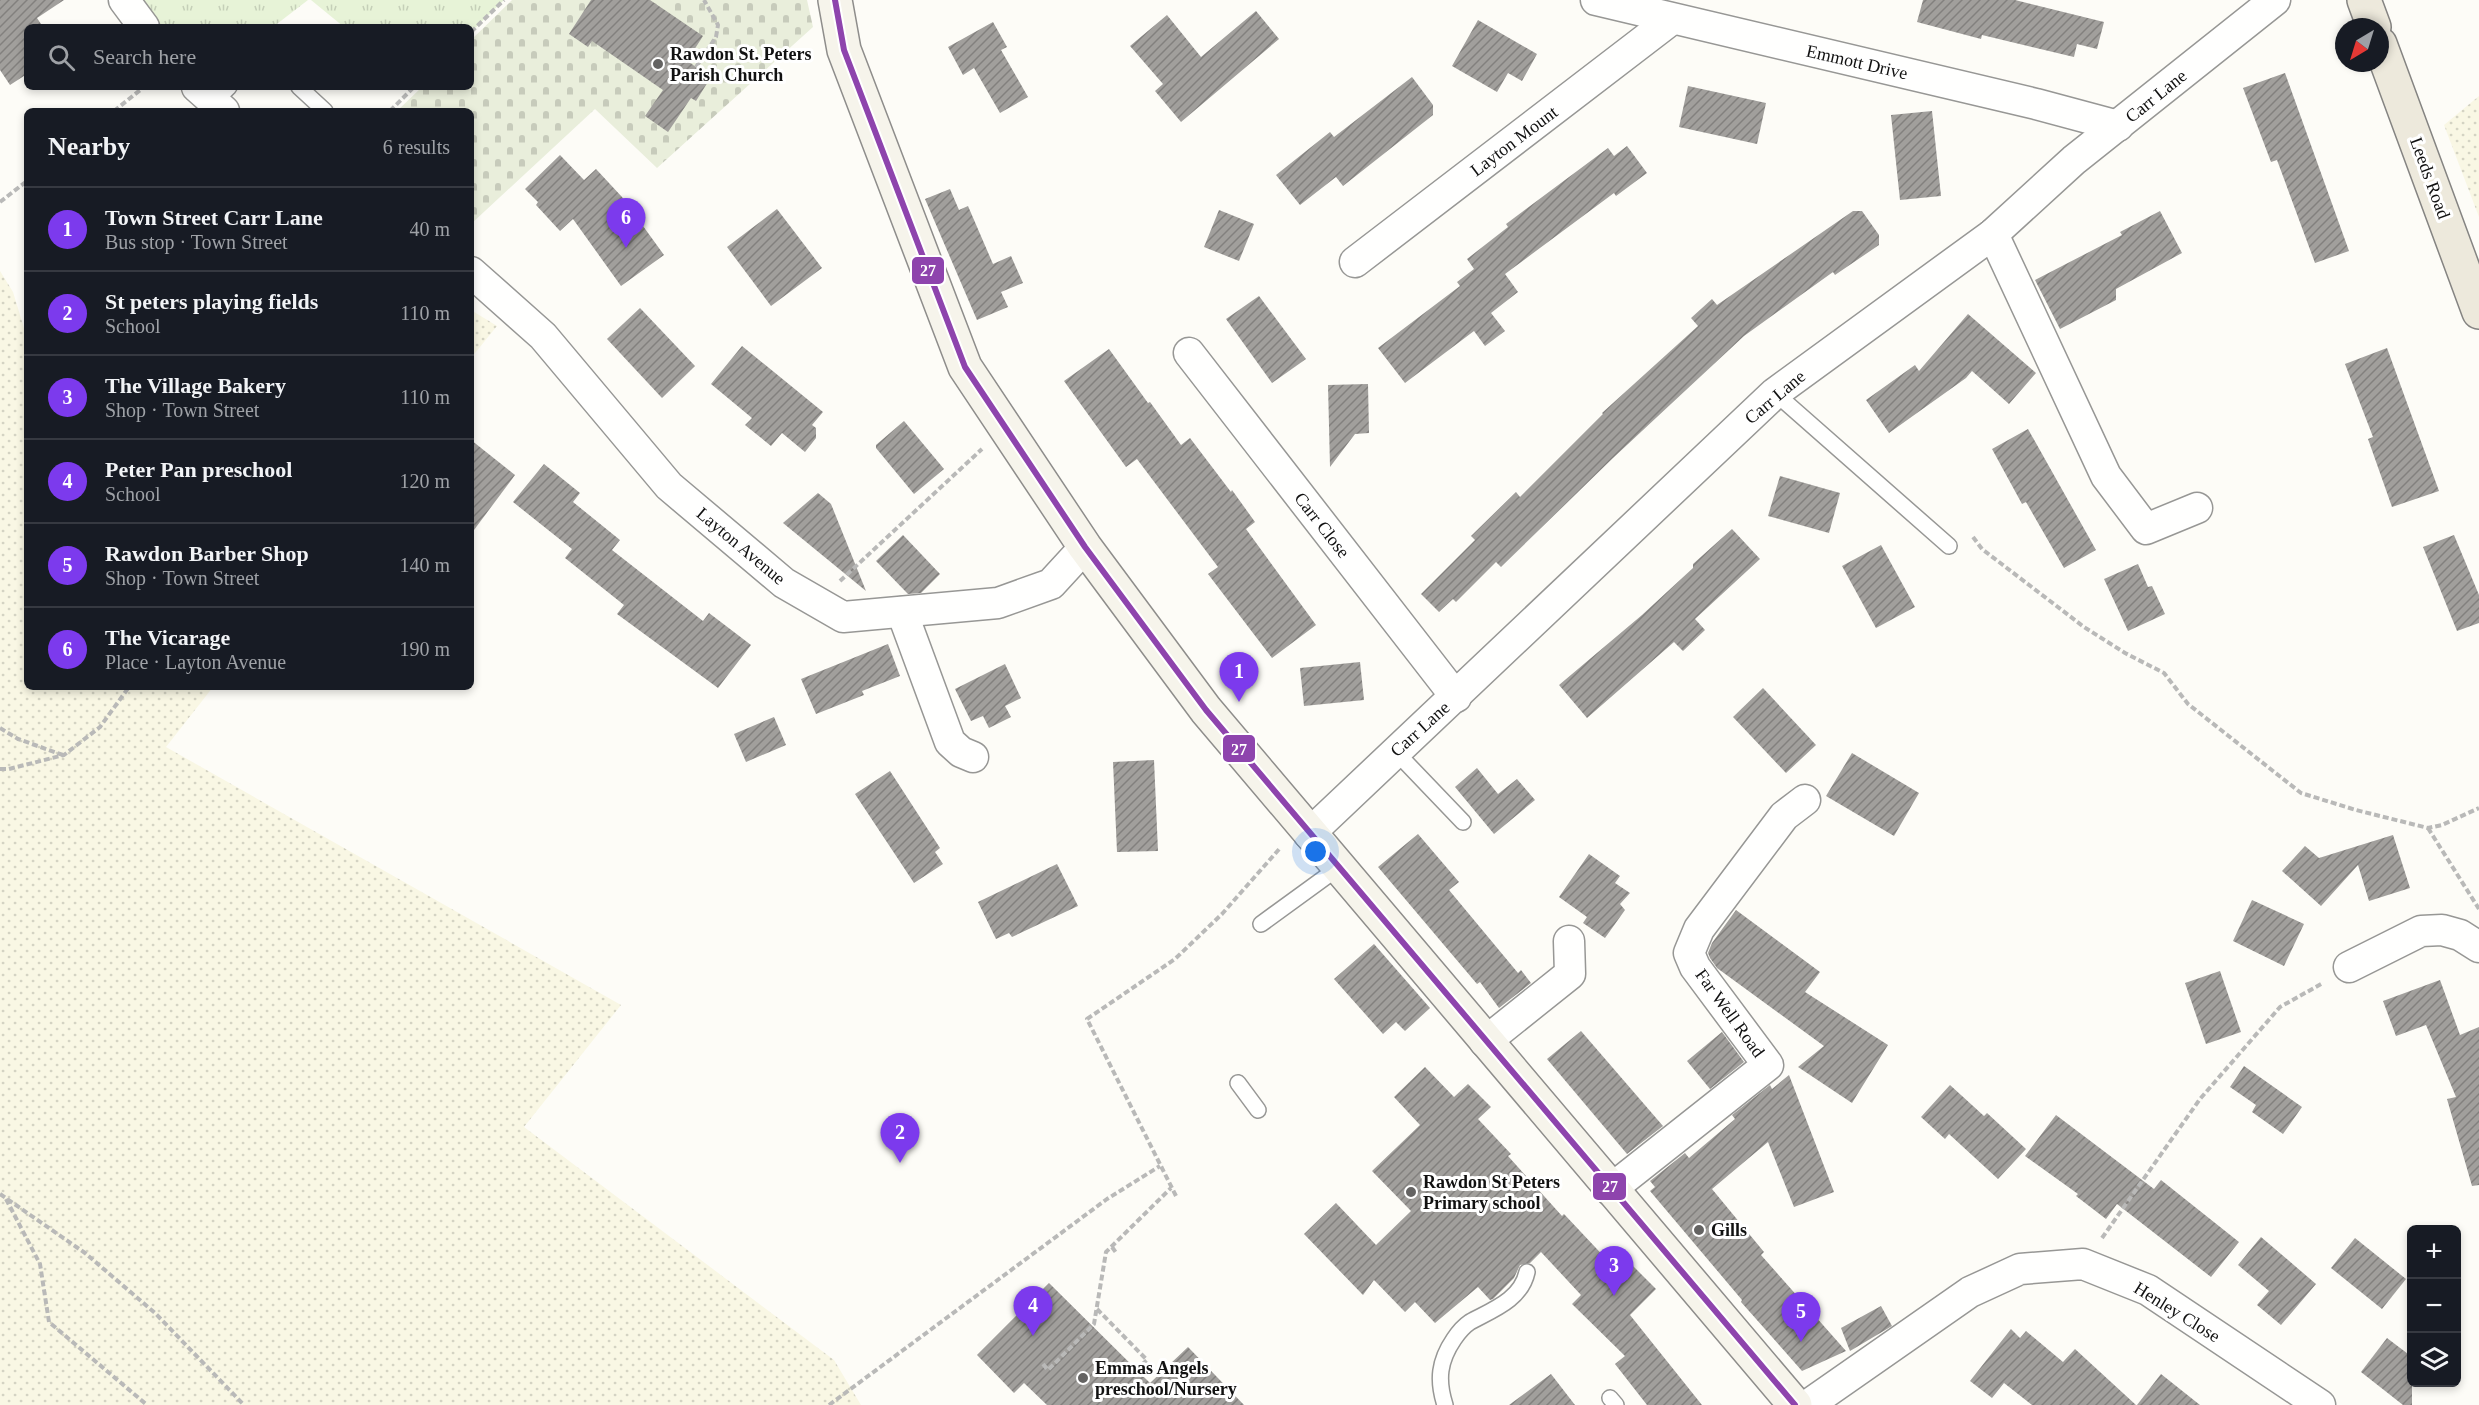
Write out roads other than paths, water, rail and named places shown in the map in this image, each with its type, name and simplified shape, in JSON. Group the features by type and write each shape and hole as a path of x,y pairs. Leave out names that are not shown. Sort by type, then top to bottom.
{"main road":[{"path":"2364,0 2371,18"},
{"name":"Leeds Road","path":"2389,68 2479,312"}],"street":[{"path":"124,0 142,24"},
{"path":"835,0 844,50 965,367 1085,547 1206,710 1610,1190 1795,1405"},
{"name":"Emmott Drive","path":"1596,0 2036,104 2118,126"},
{"name":"Carr Lane","path":"1305,829 1456,697 1775,393 1994,234 2074,160 2275,0"},
{"name":"Layton Mount","path":"1356,262 1672,19"},
{"path":"1994,234 2106,476 2146,529 2197,508"},
{"name":"Layton Avenue","path":"474,275 543,336 669,486 784,583 843,616 999,603 1051,584 1085,547"},
{"name":"Carr Close","path":"1189,353 1456,697"},
{"path":"902,612 950,742 961,752 973,757"},
{"name":"Far Well Road","path":"1610,1190 1768,1065 1695,967 1689,953 1699,929 1784,816 1805,800"},
{"path":"2349,968 2421,931 2442,930 2460,935 2479,947"},
{"path":"1485,1042 1570,974 1569,941"},
{"name":"Henley Close","path":"1808,1405 1970,1292 2020,1269 2083,1264 2148,1290 2320,1405"}],"lane":[{"path":"301,90 322,108"},
{"path":"1775,393 1948,546"},
{"path":"1395,751 1463,822"},
{"path":"1261,924 1338,868"},
{"path":"1238,1083 1258,1110"},
{"path":"1445,1405 1440,1390 1439,1376 1442,1360 1448,1347 1468,1323 1501,1306 1521,1288 1527,1272"}],"place":[{"name":"Rawdon St. Peters Parish Church","path":"658,64"},
{"name":"The Vicarage","path":"626,248"},
{"name":"Town Street Carr Lane","path":"1239,702"},
{"name":"St peters playing fields","path":"900,1163"},
{"name":"Rawdon St Peters Primary school","path":"1411,1192"},
{"name":"Gills","path":"1699,1230"},
{"name":"The Village Bakery","path":"1614,1296"},
{"name":"Peter Pan preschool","path":"1033,1336"},
{"name":"Rawdon Barber Shop","path":"1801,1342"},
{"name":"Emmas Angels preschool/Nursery","path":"1083,1378"}]}
